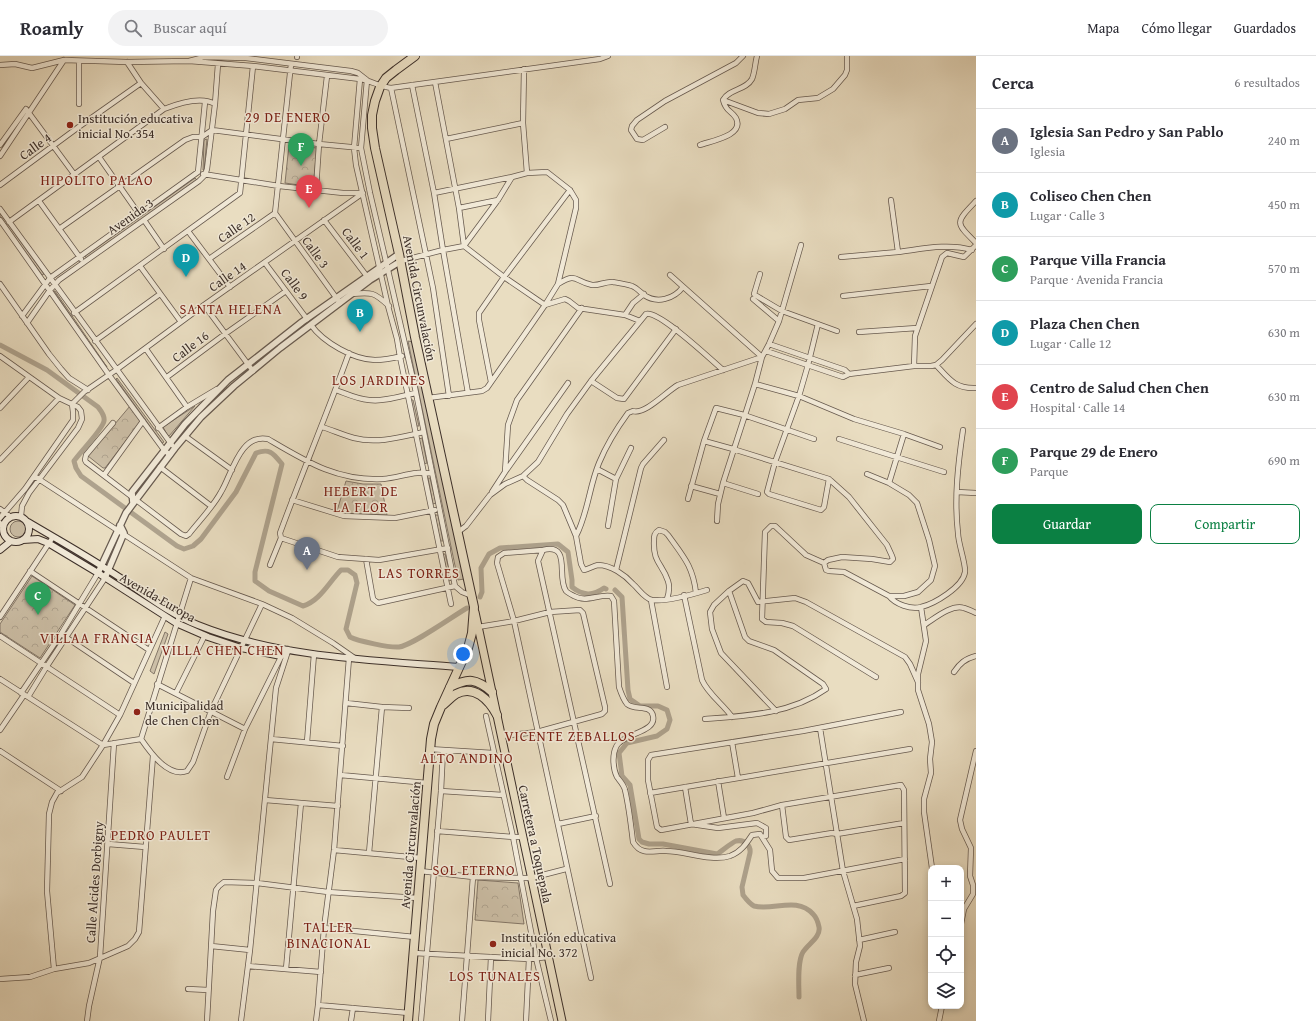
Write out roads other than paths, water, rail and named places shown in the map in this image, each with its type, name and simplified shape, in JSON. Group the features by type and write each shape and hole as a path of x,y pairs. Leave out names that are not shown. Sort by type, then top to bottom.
{"highway":[{"name":"Avenida Circunvalación","path":"408,1017 429,749 434,724 468,648 472,633 474,607 415,337 400,258 375,148 372,128 372,115 380,87 386,78 415,56"},
{"path":"450,687 468,680 477,681 492,692"},
{"path":"441,707 456,694 473,692 485,698 492,706 496,715"}],"main road":[{"path":"0,542 9,539 23,540 28,535 30,528 28,522 20,516 11,517 2,525 4,535 9,539"},
{"name":"Avenida Europa","path":"28,522 104,568 178,616 198,625 244,641 314,654 459,667"},
{"path":"0,550 9,539"},
{"name":"Avenida Europa","path":"23,540 38,539 48,543 176,623 241,648 281,656"},
{"name":"Avenida Circunvalación","path":"474,607 488,672"},
{"path":"281,656 286,650"},
{"name":"Carretera a Toquepala","path":"488,672 562,1021"}],"street":[{"path":"189,61 204,57 246,58 358,72 367,80 380,87 390,88 608,56"},
{"path":"665,127 643,140 636,139 631,130 632,126 637,120 665,101 736,63 743,56"},
{"path":"723,100 726,96 748,84 752,78 757,56"},
{"path":"723,100 758,113 769,114 785,109 798,100 818,98 832,89 845,75 847,70 847,56"},
{"path":"0,65 15,64 32,68 64,60 127,62 189,61 253,66 367,80"},
{"path":"0,156 28,111 64,60"},
{"path":"79,61 79,104"},
{"path":"127,62 141,83 164,109"},
{"path":"205,175 212,130 218,64"},
{"path":"275,213 291,64"},
{"path":"74,313 237,196 240,190 253,66"},
{"path":"524,69 523,124 527,173"},
{"path":"316,189 319,144 327,76"},
{"path":"360,79 354,148 356,165 397,339 451,604"},
{"path":"367,80 361,148 370,193 424,432 455,586 462,592 472,596"},
{"path":"435,82 456,189 464,246 504,277 545,305"},
{"name":"Calle 4","path":"0,185 141,83"},
{"path":"412,85 434,192 442,250 468,393"},
{"path":"390,88 433,288 449,396"},
{"path":"700,145 729,135 735,131 737,126 736,118 725,106 723,100"},
{"path":"9,222 164,109 184,102 210,101 215,104"},
{"path":"205,102 198,172 205,175 279,186 370,193"},
{"path":"0,145 28,111"},
{"path":"28,111 74,174"},
{"path":"446,139 523,124"},
{"path":"59,228 185,140 193,137 202,137 212,130 283,140 361,148"},
{"path":"99,157 139,214"},
{"name":"Avenida 3","path":"22,316 50,278 198,172"},
{"path":"428,398 482,391 487,388 558,284 577,204 570,190 547,172 527,173 456,189 434,192"},
{"name":"Avenida 3","path":"27,323 54,284 199,181 205,175"},
{"path":"0,730 24,695 47,666 86,608 104,578 104,568 119,527 133,502 201,417 234,386 311,325 338,300 351,294 380,267 400,258 426,255 464,246 498,200 512,177"},
{"path":"491,382 479,315 504,277 570,190"},
{"name":"Calle 14","path":"72,404 86,391 204,305 266,263 363,193"},
{"path":"39,200 83,263"},
{"path":"459,208 498,200"},
{"path":"891,200 898,252"},
{"path":"914,366 915,336 917,328 943,255 949,253 964,257 976,244 961,227 960,222 963,215 976,201"},
{"path":"0,209 158,428 169,443 175,448"},
{"name":"Calle 3","path":"275,213 338,300"},
{"name":"Calle 12","path":"209,259 275,213"},
{"path":"0,220 109,375 164,450 170,455"},
{"path":"144,220 164,249"},
{"name":"Calle 1","path":"324,220 368,278"},
{"path":"188,231 230,287"},
{"path":"717,521 720,494 733,449 755,384 762,357 779,321 801,245"},
{"path":"841,257 945,246 960,246 972,250"},
{"path":"133,502 132,492 169,443 185,424 228,380 307,319 338,300 368,278 388,270 400,258"},
{"name":"Calle 9","path":"266,263 307,319"},
{"path":"140,266 181,322"},
{"path":"760,274 754,294 782,311 837,331"},
{"path":"670,275 762,357"},
{"path":"558,284 569,277 591,285 612,282 632,286 650,298 663,299 678,294 683,288"},
{"path":"0,284 61,369 69,378 86,391"},
{"path":"843,296 931,286"},
{"name":"Calle 16","path":"167,378 225,334 286,291"},
{"path":"351,294 371,293 378,295 398,315"},
{"path":"96,341 160,294"},
{"path":"625,315 633,303 644,294"},
{"path":"545,305 565,299 574,306 625,315 640,321"},
{"path":"753,300 779,321"},
{"path":"204,305 252,371"},
{"path":"506,472 508,425 517,400 582,308"},
{"path":"490,495 506,484 523,476 538,462 567,414 591,381 646,314 649,313 676,329 723,370"},
{"path":"818,324 799,396 775,462 767,491 768,493 819,510 823,509 824,507 829,479"},
{"path":"766,351 843,377 849,374 914,366 936,365 976,324"},
{"path":"311,325 320,336 349,354 374,360 406,355"},
{"path":"859,332 917,328"},
{"path":"591,381 617,398 624,400 676,329"},
{"path":"769,344 844,370 849,374"},
{"path":"146,348 187,407"},
{"path":"270,565 281,538 280,533 292,500 322,427 349,354"},
{"path":"0,357 59,398 78,407 81,411 82,419 78,428 22,506 20,516"},
{"path":"576,536 582,525 599,463 612,438 628,413 633,411 642,411 669,390 678,385 762,357"},
{"path":"936,365 953,383 961,387 976,388"},
{"path":"0,408 29,377"},
{"path":"228,380 234,386"},
{"path":"458,532 466,526 490,495 568,383"},
{"path":"755,384 799,396 854,419 904,434 940,447"},
{"path":"158,428 187,407 220,388"},
{"path":"336,390 360,399 379,401 415,393"},
{"path":"0,460 59,398"},
{"path":"0,518 34,476 72,420 72,404"},
{"path":"688,498 704,441 716,408 744,415 814,439"},
{"path":"104,475 143,421"},
{"path":"113,423 86,455 86,462 104,475 133,502 186,536 221,493 238,455 255,439 268,439 308,462 345,477 385,479 419,472 424,468 431,466"},
{"path":"322,427 355,438 372,440 386,440 424,432"},
{"path":"824,563 826,570 844,572 889,596 892,600 902,605 915,608 921,607 946,595 957,586 965,572 958,534 956,506 958,492 958,463 963,430"},
{"path":"889,483 896,456 904,434"},
{"path":"185,436 232,470"},
{"path":"839,439 944,472"},
{"path":"616,570 642,464 664,440"},
{"path":"704,441 829,479 849,497 886,545 893,560 887,562 872,559 842,557 831,559 824,563"},
{"path":"608,526 616,479 631,448"},
{"path":"160,467 211,506"},
{"path":"597,469 616,479"},
{"path":"419,472 425,474 432,473"},
{"path":"867,474 889,483 909,495 917,503 929,540 935,566 932,580 918,592 904,596 889,596"},
{"path":"34,476 119,527 124,533 191,578 262,604 292,618 333,642 357,659"},
{"path":"523,476 558,500 563,506 576,536 581,564 584,570 599,565 608,566 632,582 645,596 651,600 668,599 707,590"},
{"path":"723,482 758,494"},
{"path":"691,486 720,494"},
{"path":"958,492 976,493"},
{"path":"292,500 344,516 395,518 439,509"},
{"path":"0,509 11,517"},
{"path":"824,563 806,555 776,526 772,526 765,532 762,617 765,622 782,622 793,626 876,677"},
{"path":"668,599 670,591 668,582 665,574 656,561 653,552 654,536 659,530 668,535 691,570 696,593"},
{"path":"24,695 41,663 80,604 98,573 104,568 124,533"},
{"path":"0,617 53,537"},
{"path":"281,538 338,557 379,560 448,548"},
{"path":"590,978 514,621 497,563 500,554 549,548 556,550 562,562 562,577 566,591 583,599 604,595 611,596 614,601 619,687 623,698 628,705 636,708 648,709 652,711 654,717 652,723 647,729 622,739 617,743 614,749 614,765 616,775 624,788 633,842 637,848 645,852 666,850 711,857 728,856 738,852 755,834 760,834 770,850 772,871 778,878 804,878 905,859"},
{"path":"542,550 538,561 610,884"},
{"path":"366,559 373,599 378,603 455,586"},
{"path":"30,571 149,650"},
{"path":"141,739 191,578"},
{"path":"776,711 719,650 712,629 710,612 714,605 729,591 743,581 746,581 758,602 795,598 806,602 905,657 910,664 918,682"},
{"path":"705,719 776,711 797,704 825,690 826,687 774,650 745,637 729,591"},
{"path":"684,595 702,680 732,717"},
{"path":"651,600 667,687"},
{"path":"141,739 153,756 169,769 176,772 187,771 193,762 211,711 262,604"},
{"path":"921,607 926,641 918,674 918,690 929,724 932,742 930,759 931,774 924,799 924,812 932,865"},
{"path":"924,625 958,607 976,613"},
{"path":"478,627 514,621 550,612 578,609 583,613 605,707 605,711 602,714 537,732 501,736"},
{"path":"54,969 47,891 49,814 52,802 57,793 82,777 103,745 120,715 164,616"},
{"path":"61,634 134,682"},
{"path":"176,693 205,635"},
{"path":"0,636 120,715"},
{"path":"241,1021 250,950 276,688 286,650"},
{"path":"307,742 314,654"},
{"path":"227,777 245,729 281,656"},
{"path":"954,672 961,663 968,658 976,656"},
{"path":"316,1021 324,928 338,806 348,658"},
{"path":"0,679 103,745 141,739"},
{"path":"157,684 245,729"},
{"path":"346,703 409,708"},
{"path":"369,853 382,707"},
{"path":"853,906 904,895 906,891 904,790 901,785 782,805 753,813 659,830 657,827 650,792 647,762 651,756 820,728 901,712"},
{"path":"486,716 493,753 513,837 536,958 551,1021"},
{"path":"820,728 843,871 857,919 860,946 856,962 855,984 864,1021"},
{"path":"271,739 343,746"},
{"path":"732,742 738,778"},
{"name":"Calle Alcides Dorbigny","path":"87,1021 100,957 114,743"},
{"path":"429,749 493,753"},
{"path":"650,792 910,749"},
{"path":"421,1021 441,791 443,750"},
{"path":"0,751 61,791"},
{"path":"964,909 973,894 974,885 970,876 971,848 962,829 960,820 976,751"},
{"path":"0,980 30,977 54,969 89,962 128,946 135,939 139,932 153,756"},
{"path":"340,775 427,783"},
{"path":"718,781 724,818"},
{"path":"685,787 691,824"},
{"path":"441,791 503,796"},
{"path":"265,800 338,806"},
{"path":"286,969 301,803"},
{"path":"782,805 786,837 789,840 904,823"},
{"path":"558,824 596,816"},
{"path":"691,824 718,828 751,823 758,824 766,828 766,836 762,837"},
{"path":"437,831 513,837 523,836"},
{"path":"108,844 145,847"},
{"path":"334,850 421,858"},
{"path":"420,872 473,877 531,878 566,869"},
{"path":"462,1021 473,877"},
{"path":"207,1021 213,911 216,890 218,886 224,882 257,883 328,892 418,898"},
{"path":"324,928 415,937"},
{"path":"859,940 895,932"},
{"path":"211,946 250,950"},
{"path":"413,953 529,959 548,957"},
{"path":"488,1021 491,957"},
{"path":"526,1021 529,959"},
{"path":"248,966 321,972"},
{"path":"855,975 889,968"},
{"path":"188,989 208,990"},
{"path":"318,1005 353,1008 408,1017"},
{"path":"352,1021 353,1008"},
{"path":"939,1021 941,1009"}],"waterway":[{"path":"0,345 47,370 98,407 103,415 103,425 74,461 76,468 81,476 177,546 184,549 193,546 201,539 236,492 256,453 268,451 274,454 282,464 255,572 255,581 269,591 303,606 309,604 319,596 341,570 348,570 355,575 357,583 346,629 350,637 389,646 399,647 414,641 467,608"},
{"path":"480,597 482,592 481,568 489,554 500,548 558,544 568,552 572,587 580,592 588,594 592,594 604,588 606,589"},
{"path":"615,590 622,597 628,690 630,699 640,706 658,706 667,710 670,720 667,729 657,736 627,743 619,753 622,776 630,785 639,839 642,842 649,844 663,844 717,854 736,841 745,842 750,848 750,853 742,887 743,895 748,901 754,906 761,907 785,905 800,906 813,914 817,921 819,927 818,934 801,956 799,997"}],"place":[{"name":"Institución educativa inicial No. 354","path":"70,125"},
{"name":"Parque 29 de Enero","path":"301,166"},
{"name":"Centro de Salud Chen Chen","path":"309,208"},
{"name":"Plaza Chen Chen","path":"186,277"},
{"name":"Coliseo Chen Chen","path":"360,332"},
{"name":"Iglesia San Pedro y San Pablo","path":"307,570"},
{"name":"Parque Villa Francia","path":"38,615"},
{"name":"Municipalidad de Chen Chen","path":"137,712"},
{"name":"Institución educativa inicial No. 372","path":"493,944"}],"district":[{"name":"29 DE ENERO","path":"288,117"},
{"name":"HIPOLITO PALAO","path":"97,180"},
{"name":"SANTA HELENA","path":"231,309"},
{"name":"LOS JARDINES","path":"379,380"},
{"name":"HEBERT DE LA FLOR","path":"361,500"},
{"name":"LAS TORRES","path":"419,573"},
{"name":"VILLAA FRANCIA","path":"97,638"},
{"name":"VILLA CHEN CHEN","path":"223,650"},
{"name":"VICENTE ZEBALLOS","path":"570,736"},
{"name":"ALTO ANDINO","path":"467,758"},
{"name":"PEDRO PAULET","path":"161,835"},
{"name":"SOL ETERNO","path":"474,870"},
{"name":"TALLER BINACIONAL","path":"329,936"},
{"name":"LOS TUNALES","path":"495,976"}]}
